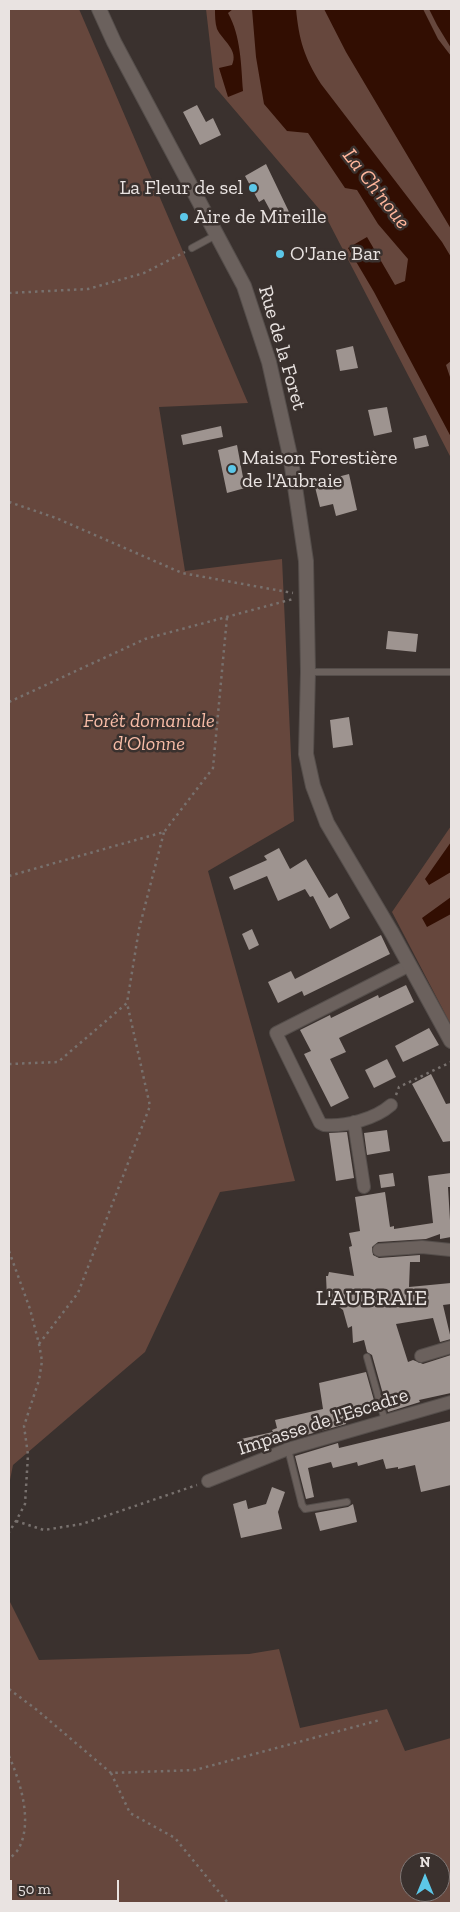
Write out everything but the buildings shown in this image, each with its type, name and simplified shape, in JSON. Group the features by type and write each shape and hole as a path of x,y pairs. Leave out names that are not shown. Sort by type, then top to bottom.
{"street":[{"name":"Rue de la Foret","path":"99,9 114,42 244,286 269,362 291,460 306,561 308,672 306,754 314,786 327,823 392,933 451,1041"},
{"path":"391,1105 382,1113 354,1122 329,1126 320,1123 276,1034 410,965"},
{"path":"354,1122 364,1187"},
{"path":"379,1250 422,1247 451,1250"},
{"path":"421,1356 451,1347"},
{"name":"Impasse de l'Escadre","path":"208,1481 288,1449 451,1402"}],"lane":[{"path":"192,248 216,235"},
{"path":"308,672 451,672"},
{"path":"367,1357 385,1421"},
{"path":"288,1449 302,1505 305,1509 347,1502"}],"path":[{"path":"9,293 88,289 144,273 192,248"},
{"path":"9,502 56,518 182,574 307,596"},
{"path":"9,702 145,639 307,596"},
{"path":"39,1344 78,1294 150,1106 127,1003 139,928 164,832 213,768 227,617"},
{"path":"9,876 164,832"},
{"path":"9,1064 58,1062 127,1003"},
{"path":"391,1105 399,1088 451,1062"},
{"path":"9,1250 30,1309 42,1361 39,1380 24,1426 28,1455 25,1504 9,1532"},
{"path":"16,1521 44,1530 82,1524 208,1481"},
{"path":"9,1688 111,1773 130,1813 175,1838 228,1903"},
{"path":"111,1773 195,1770 380,1720"},
{"path":"9,1756 18,1778 24,1806 24,1829 19,1848 9,1860"}],"green space":[{"name":"Forêt domaniale d'Olonne","path":"9,9 79,9 248,403 159,407 185,571 282,559 294,821 208,871 295,1181 220,1192 145,1352 13,1465 9,1485"},
{"path":"206,9 451,9 451,458 326,217 215,87"},
{"path":"451,826 451,1025 392,912"},
{"path":"9,1600 39,1660 249,1654 279,1649 300,1728 387,1709 405,1751 451,1738 451,1903 9,1903"}],"water":[{"path":"215,9 233,9 228,13 236,31 240,51 243,91 228,97 219,68 232,65 234,60 232,50 217,29"},
{"name":"La Ch'noue","path":"252,9 296,9 303,48 321,84 442,242 451,257 451,361 446,365 451,380 451,437 374,292 348,248 367,237 395,285 405,281 408,259 378,224 357,190 345,188 308,133 287,131 264,104 256,57"},
{"path":"324,9 423,9 438,39 451,56 451,229 346,52"},
{"path":"429,9 451,9 451,48 437,25"},
{"path":"451,842 451,872 429,885 425,879"},
{"path":"451,897 451,914 427,927 422,918"}],"place":[{"name":"La Fleur de sel","path":"253,188"},
{"name":"Aire de Mireille","path":"184,217"},
{"name":"O'Jane Bar","path":"280,254"},
{"name":"Maison Forestière de l'Aubraie","path":"232,469"}],"district":[{"name":"L'AUBRAIE","path":"372,1299"}]}
